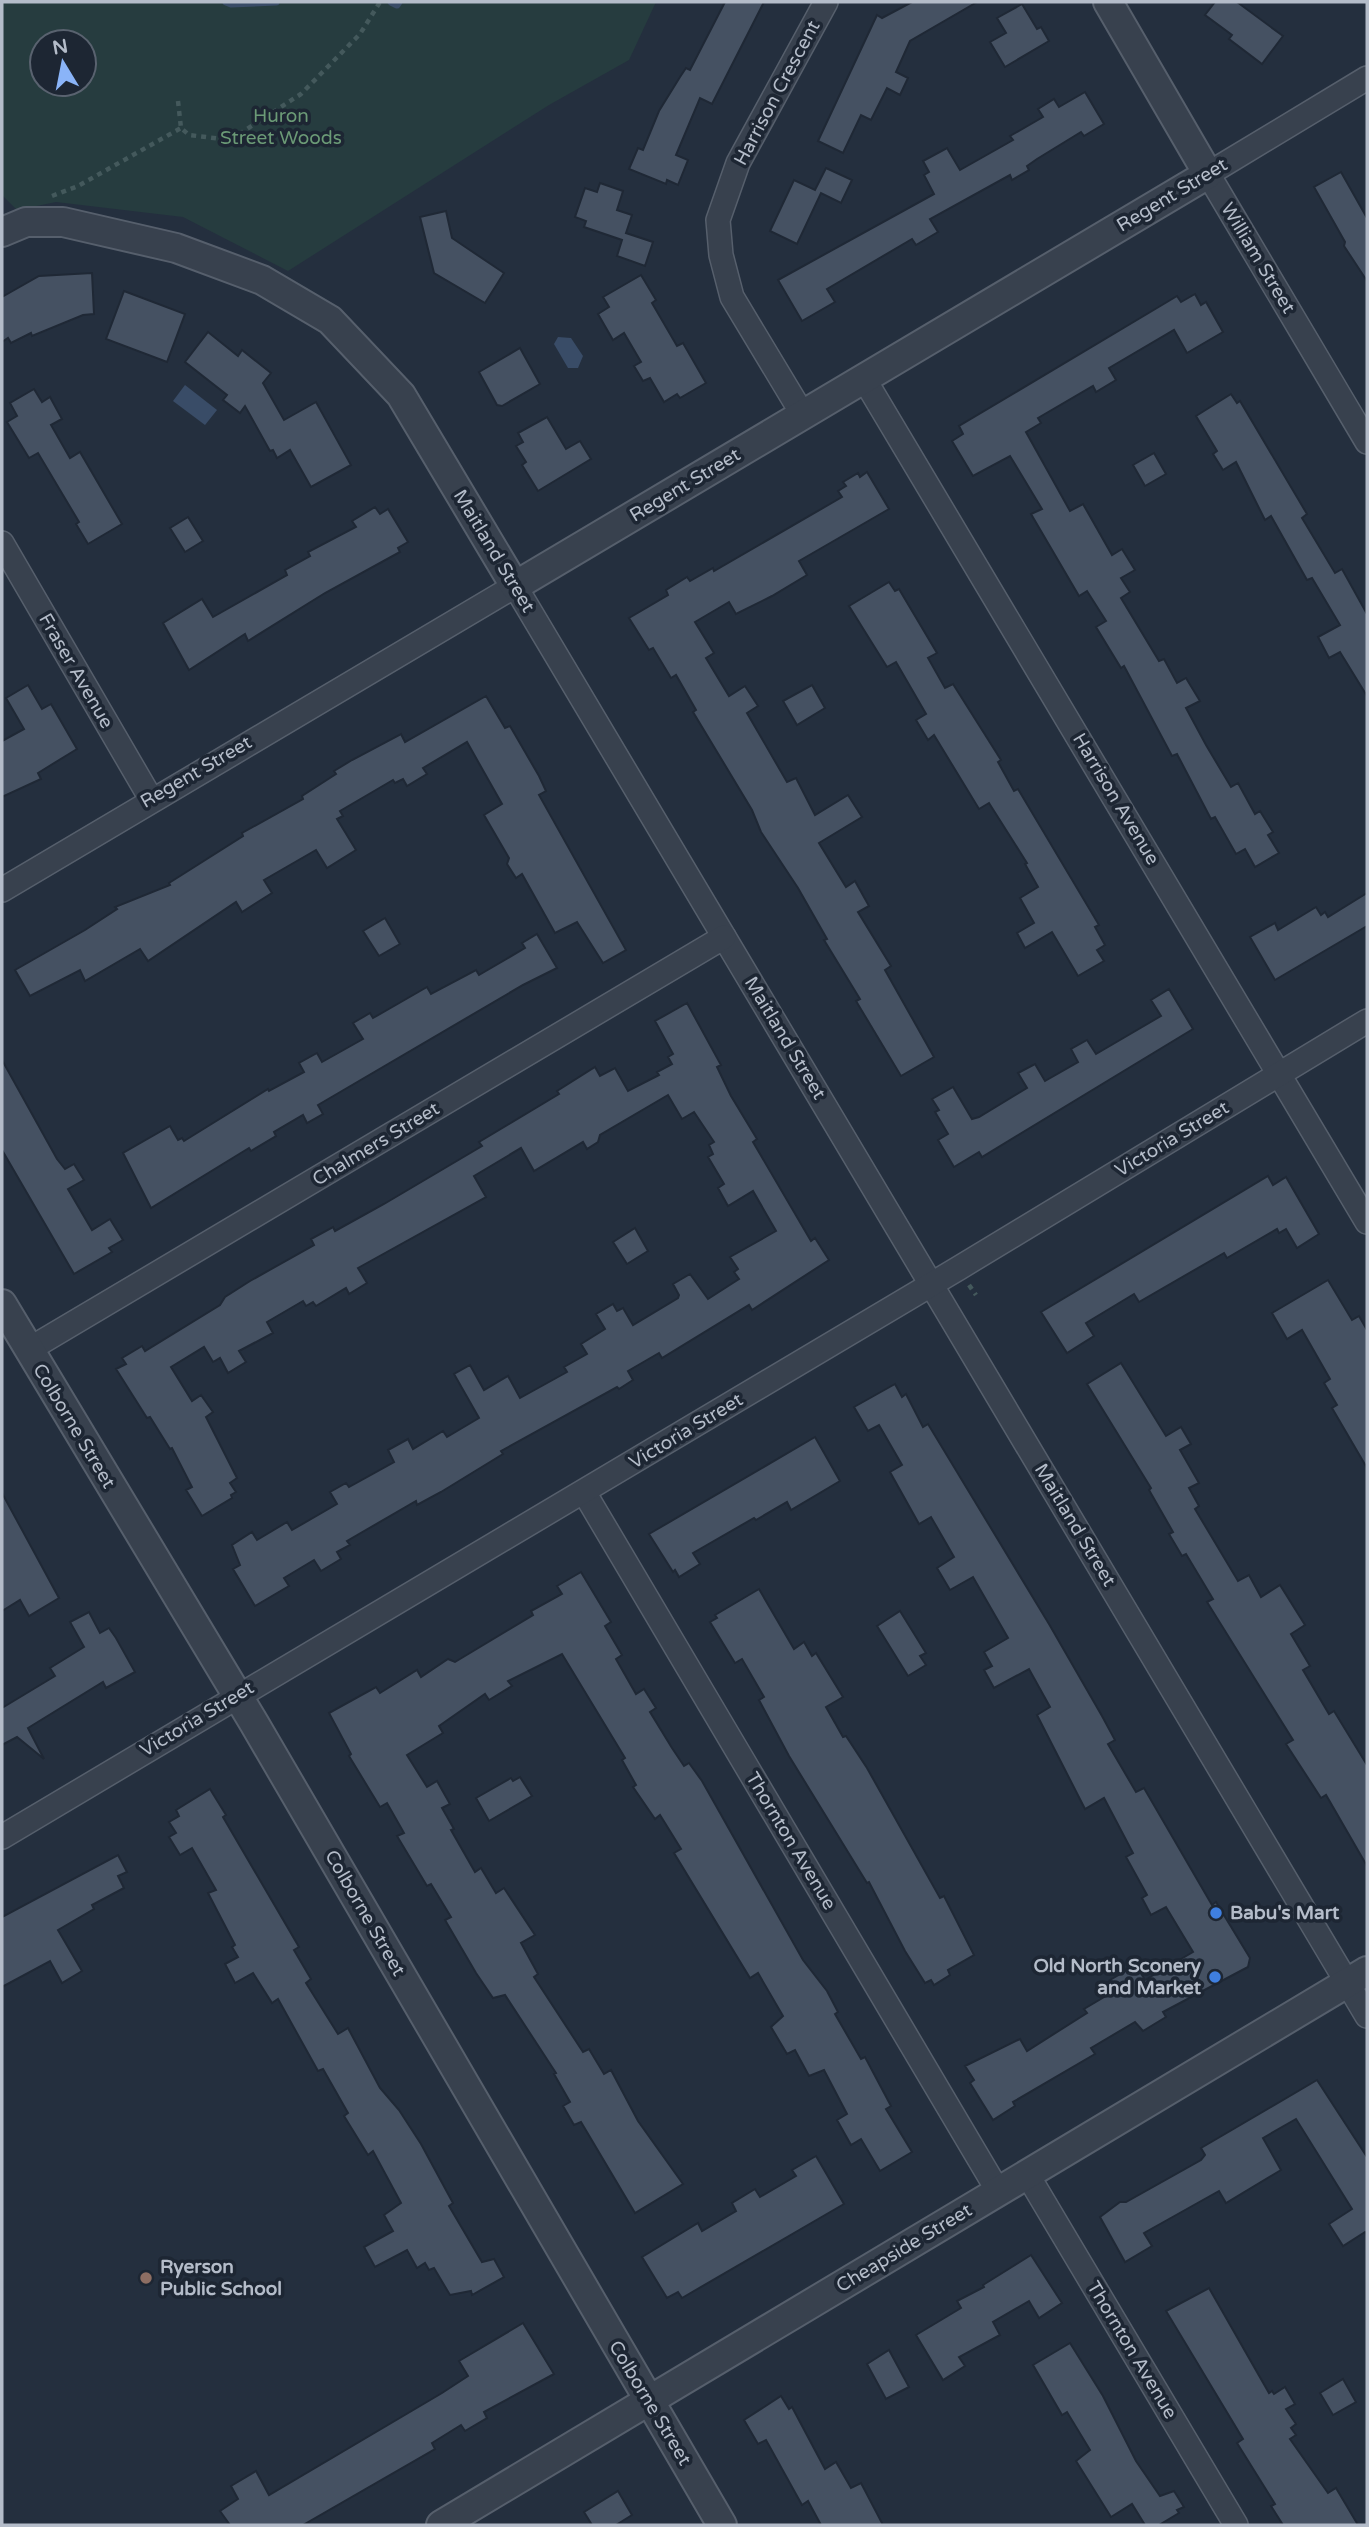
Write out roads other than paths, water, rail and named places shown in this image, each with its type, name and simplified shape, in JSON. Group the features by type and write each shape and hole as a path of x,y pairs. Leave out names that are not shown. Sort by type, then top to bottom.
{"street":[{"name":"Harrison Crescent","path":"803,415 732,298 722,255 718,220 738,163 826,2"},
{"name":"William Street","path":"1108,2 1367,442"},
{"name":"Regent Street","path":"2,890 1367,78"},
{"name":"Maitland Street","path":"2,232 26,222 63,222 176,248 262,281 330,320 401,395 931,1284 1357,1977 1367,2016"},
{"name":"Harrison Avenue","path":"863,377 1367,1222"},
{"name":"Fraser Avenue","path":"2,543 151,799"},
{"name":"Chalmers Street","path":"28,1350 724,937"},
{"name":"Victoria Street","path":"2,1837 584,1492 1367,1021"},
{"name":"Colborne Street","path":"2,1304 237,1696 722,2525"},
{"name":"Thornton Avenue","path":"584,1492 998,2191"},
{"name":"Cheapside Street","path":"441,2525 1357,1977"},
{"name":"Thornton Avenue","path":"1027,2174 1236,2525"}],"water":[{"path":"558,337 571,338 583,356 578,368 568,368 554,344"},
{"path":"185,385 217,410 205,425 173,401"}],"waterway":[{"path":"226,2 276,2"},
{"path":"391,2 397,5 399,2"}],"place":[{"name":"Babu's Mart","path":"1216,1913"},
{"name":"Old North Sconery and Market","path":"1215,1977"},
{"name":"Ryerson Public School","path":"146,2278"}],"park label":[{"name":"Huron Street Woods","path":"281,127"}]}
